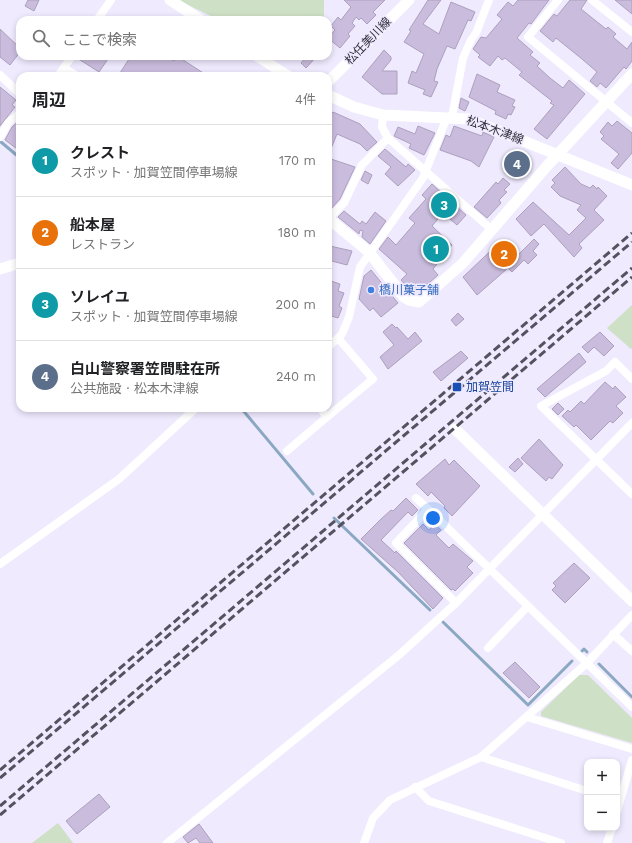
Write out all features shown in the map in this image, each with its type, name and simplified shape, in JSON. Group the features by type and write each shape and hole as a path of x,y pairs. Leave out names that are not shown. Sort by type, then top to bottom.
{"main road":[{"path":"170,0 195,16"},
{"name":"松任美川線","path":"332,78 409,0"},
{"path":"263,60 282,72"},
{"path":"332,221 369,252 404,297 414,302 419,302 450,277 491,229 632,74"},
{"name":"松本木津線","path":"332,98 354,107 383,115 469,119 632,185"},
{"path":"0,269 16,264"},
{"path":"455,429 632,601"}],"street":[{"path":"100,16 111,0"},
{"path":"332,343 342,334 349,316 360,267 426,172 449,117 463,58 471,40 476,33 488,0"},
{"path":"558,0 528,37 632,123"},
{"path":"592,0 632,32"},
{"path":"61,72 69,60"},
{"path":"64,68 70,72"},
{"path":"0,75 16,90"},
{"path":"383,115 382,127 388,138 491,229"},
{"path":"0,137 8,123 16,116"},
{"path":"332,214 344,203 362,165 388,138"},
{"path":"287,451 373,379 338,338"},
{"path":"632,379 615,362 606,371 541,406 632,494"},
{"path":"0,564 119,479 192,412"},
{"path":"323,412 327,417"},
{"path":"167,843 178,840 400,655 456,603 632,423"},
{"path":"416,498 632,707"},
{"path":"428,509 396,543 456,603"},
{"path":"488,648 528,606"},
{"path":"364,843 372,818 390,800 414,787 481,758 587,663 632,615"},
{"path":"613,634 632,651"},
{"path":"527,717 632,749"},
{"path":"481,758 584,790"},
{"path":"620,796 632,760"},
{"path":"414,787 429,801 561,843"},
{"path":"607,843 611,831"}],"green space":[{"path":"178,0 324,0 324,16 211,16"},
{"path":"632,305 632,348 631,349 607,328"},
{"path":"579,675 588,675 632,718 632,743 541,716 541,712"},
{"path":"58,823 73,843 32,843"}],"building":[{"path":"28,0 39,0 34,11 25,6"},
{"path":"344,0 385,0 373,12 376,15 367,24 361,18 359,20 356,17 352,23 355,26 348,34 350,36 340,48 332,41 332,33 335,30 332,25 338,17 341,20 351,7"},
{"path":"428,0 441,0 423,24 439,34 451,2 475,12 471,21 468,20 455,49 447,46 437,69 434,81 438,82 431,97 423,94 425,90 408,83 412,71 416,73 424,54 404,42 411,31 409,30"},
{"path":"518,0 549,0 531,24 529,23 517,38 533,52 530,55 540,63 537,66 550,78 563,88 569,80 585,94 547,139 534,129 554,105 550,103 552,101 519,75 522,72 505,58 502,60 498,56 490,66 478,57 480,55 473,49 481,37 486,38 502,19 497,15 508,2 513,6"},
{"path":"570,0 587,0 581,9 606,29 608,27 616,34 613,37 627,49 632,42 632,61 626,69 624,67 606,88 600,83 597,87 590,81 597,72 582,59 556,38 553,42 540,31 554,14 557,16"},
{"path":"615,0 632,0 632,14"},
{"path":"0,29 16,44 16,57 10,65 0,57"},
{"path":"384,50 391,57 391,60 382,71 397,71 397,94 382,94 362,77"},
{"path":"80,60 107,60 99,72"},
{"path":"128,60 183,60 202,72 121,72"},
{"path":"304,60 313,60 306,68 301,63"},
{"path":"477,74 500,85 497,92 515,100 512,106 515,107 511,115 508,114 506,119 495,114 496,111 469,97"},
{"path":"0,87 16,100 12,105 15,107 0,126"},
{"path":"461,98 469,102 465,111 459,108"},
{"path":"333,112 360,124 377,142 367,151 360,144 337,134 332,146"},
{"path":"617,121 632,133 632,153 618,169 611,163 619,154 601,139 604,136 600,132 608,122 612,126"},
{"path":"16,124 16,148 5,140 12,127"},
{"path":"418,126 435,133 424,155 409,148 411,144 394,136 398,127 415,134"},
{"path":"454,126 482,136 483,132 494,137 479,167 471,161 440,150 446,135 450,137"},
{"path":"385,149 406,167 408,164 415,170 398,186 385,174 391,167 378,156"},
{"path":"517,153 530,162 513,176 503,167"},
{"path":"332,159 355,167 340,199 332,208"},
{"path":"565,167 581,184 590,188 593,185 597,189 598,187 607,196 594,210 604,220 579,244 582,248 574,257 544,224 531,236 516,219 533,202 569,235 586,218 577,210 581,205 560,196 551,187 555,183 552,180"},
{"path":"365,171 372,175 368,184 361,180"},
{"path":"503,178 510,184 504,190 507,192 499,200 501,203 487,218 474,207 496,182 498,184"},
{"path":"432,184 466,215 457,225 443,213 432,226 452,245 433,269 438,275 421,290 410,290 401,280 407,274 379,249 388,237 396,245 415,223 409,218 426,199 422,195"},
{"path":"344,211 360,224 362,221 366,224 375,212 386,221 370,244 362,237 363,231 360,230 359,234 338,217"},
{"path":"534,239 539,244 533,251 537,255 528,264 524,260 512,272 508,268 477,295 463,277 500,242 516,257"},
{"path":"332,246 352,251 347,265 332,261"},
{"path":"371,270 398,303 381,317 373,308 370,311 359,299 364,276"},
{"path":"332,281 340,284 338,291 344,293 339,306 342,308 338,318 332,316"},
{"path":"458,313 464,319 456,326 451,320"},
{"path":"392,324 396,328 397,327 408,339 415,332 422,341 388,369 380,357 394,345 383,332"},
{"path":"600,332 614,346 604,356 594,347 588,353 582,347"},
{"path":"461,351 468,358 441,381 433,372"},
{"path":"579,353 586,362 545,397 537,389"},
{"path":"605,382 613,389 615,386 626,397 616,406 623,413 613,423 610,421 591,440 576,425 574,427 562,416 568,410 570,412 581,401 584,404"},
{"path":"558,403 564,409 558,415 552,409"},
{"path":"539,439 563,465 552,479 549,477 546,481 521,458"},
{"path":"518,458 523,464 515,472 509,467"},
{"path":"445,459 449,465 454,460 480,486 452,516 444,508 445,506 431,492 428,496 416,484"},
{"path":"406,498 418,510 412,516 408,512 381,540 395,553 396,551 443,598 433,609 398,572 361,539 380,520 391,510 393,511"},
{"path":"423,524 429,530 434,524 441,530 436,535 449,548 453,544 473,561 467,567 473,573 455,591 453,589 451,590 404,543"},
{"path":"574,563 590,578 565,603 552,590 556,586 553,583"},
{"path":"515,662 540,687 529,698 503,673"},
{"path":"99,794 110,807 77,834 66,821"},
{"path":"199,824 213,843 200,843 196,838 188,843 183,837"}],"waterway":[{"path":"1,142 16,155"},
{"path":"244,412 313,494"},
{"path":"334,518 430,610"},
{"path":"443,622 528,705 572,661"},
{"path":"582,651 584,649 587,652"},
{"path":"599,664 632,697"}],"railway":[{"path":"0,770 632,233"},
{"path":"0,778 632,242"},
{"path":"0,806 632,268"},
{"path":"0,815 632,277"}],"place":[{"name":"白山警察署笠間駐在所","path":"517,164"},
{"name":"ソレイユ","path":"444,205"},
{"name":"クレスト","path":"436,249"},
{"name":"船本屋","path":"504,254"},
{"name":"橋川菓子舗","path":"371,290"},
{"name":"加賀笠間","path":"457,387"}]}
